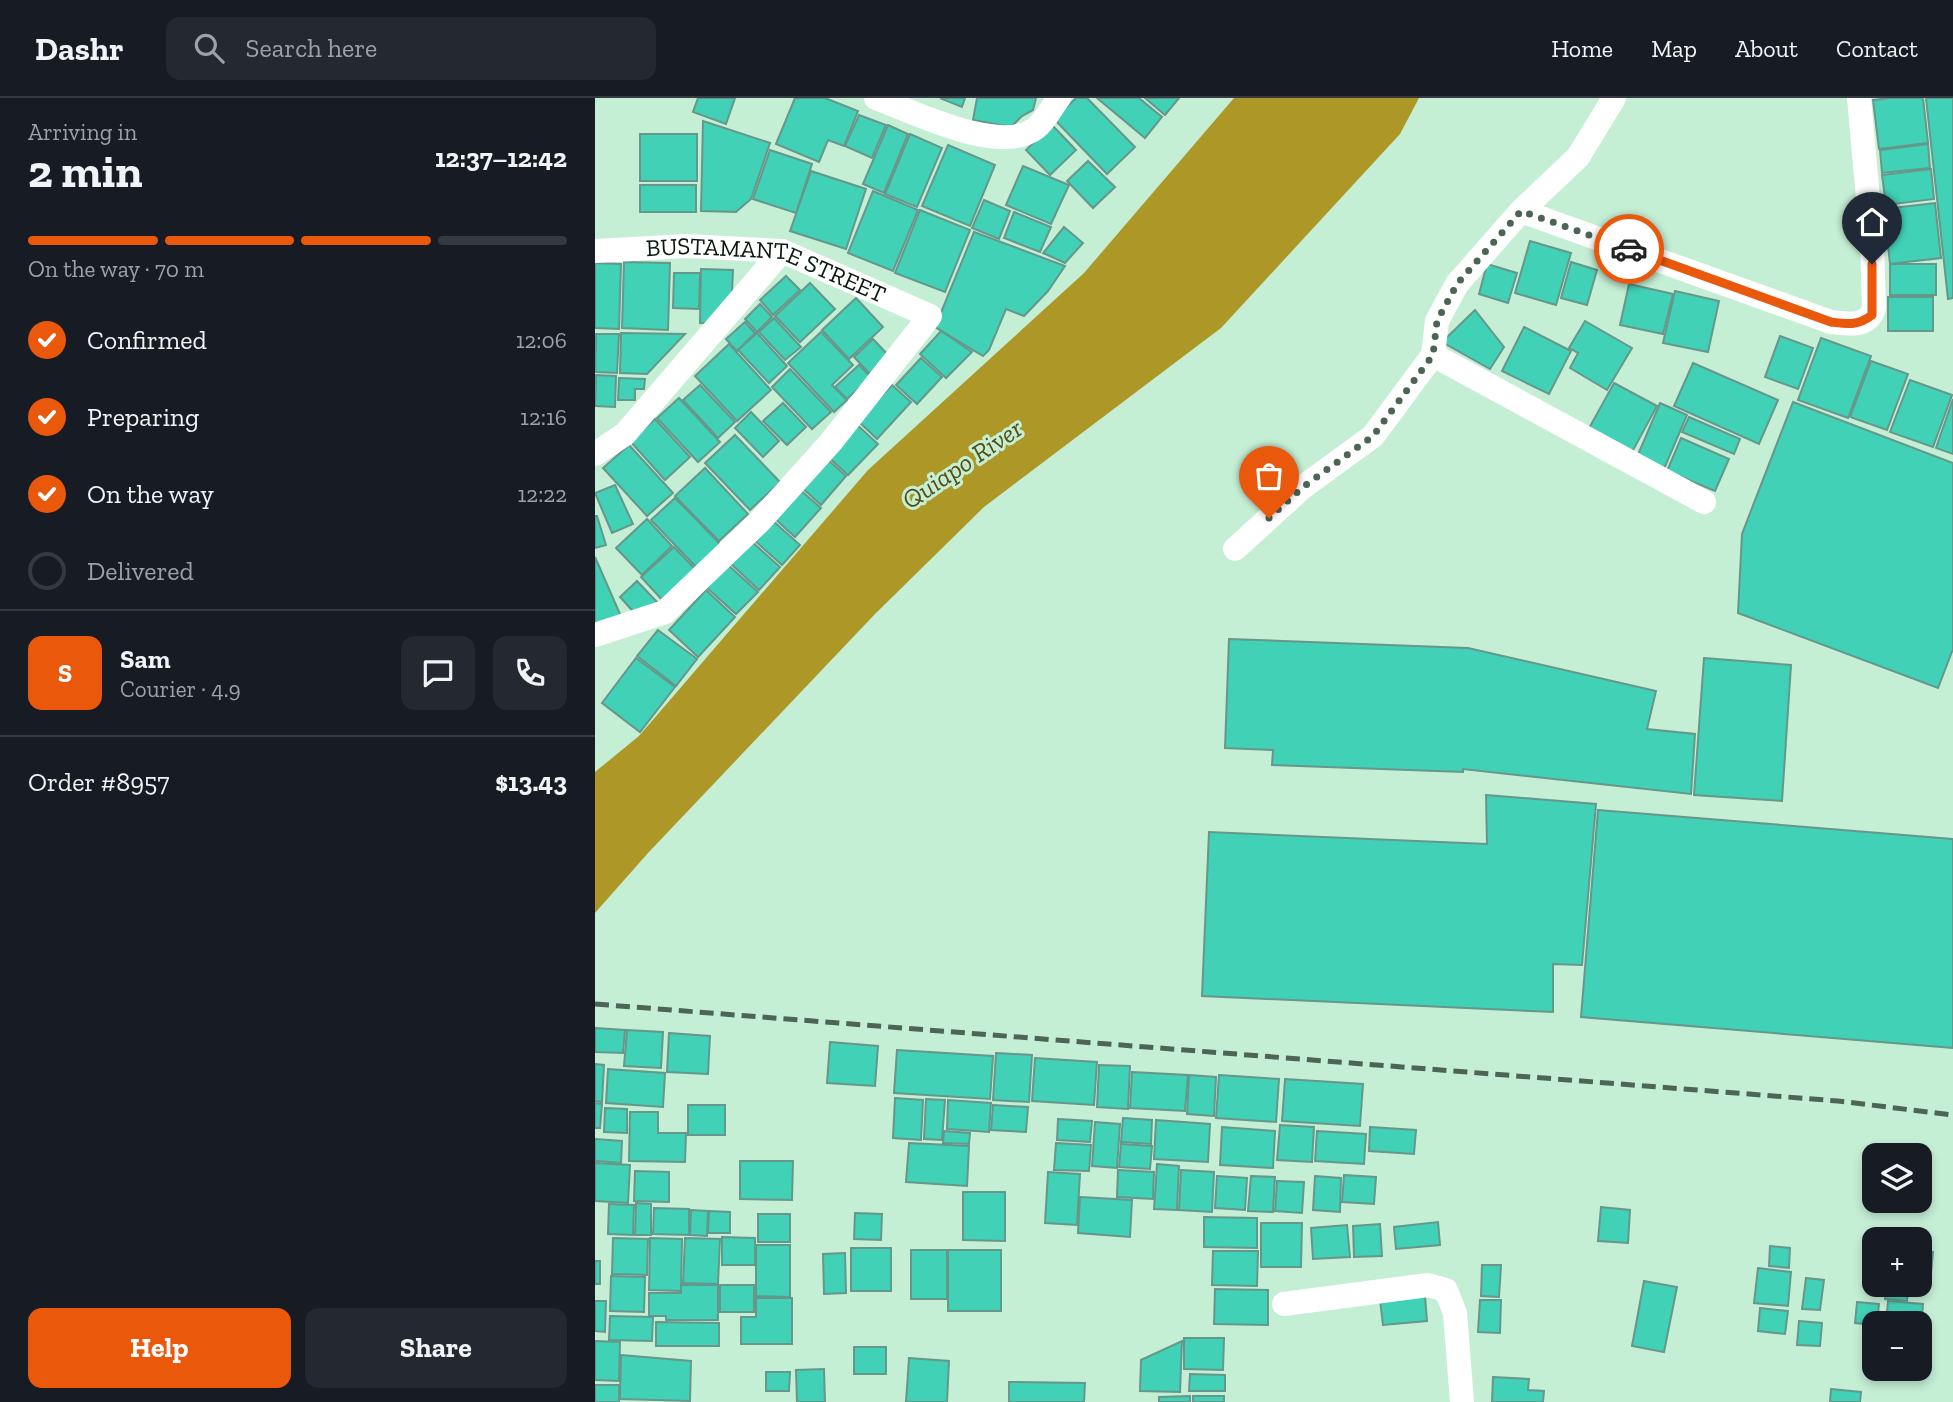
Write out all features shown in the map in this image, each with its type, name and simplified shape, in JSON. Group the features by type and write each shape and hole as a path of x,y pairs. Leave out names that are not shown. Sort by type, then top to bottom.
{"street":[{"path":"876,98 967,133 1014,138 1036,128 1059,98"},
{"path":"1235,549 1303,487 1373,436 1433,355 1437,321 1457,284 1521,211 1577,157 1614,98"},
{"path":"1521,211 1831,322 1863,322 1872,315 1874,308 1872,243 1859,98"},
{"name":"BUSTAMANTE STREET","path":"595,251 688,246 782,251 930,316 822,452 759,521 665,612 595,635"},
{"path":"595,454 625,434 782,251"},
{"path":"1433,355 1704,502"},
{"path":"1284,1304 1428,1285 1446,1290 1455,1313 1462,1402"}],"water":[{"name":"Quiapo River","path":"1234,98 1419,98 1400,134 1221,328 984,507 875,614 648,853 595,913 595,772 639,736 868,470 1084,273"}],"building":[{"path":"698,98 735,98 726,124 693,112"},
{"path":"795,98 825,98 858,111 844,146 828,140 819,162 776,144"},
{"path":"940,98 965,98 962,107"},
{"path":"977,98 1036,98 1033,110 1011,127 973,120"},
{"path":"1076,98 1087,98 1135,147 1107,174 1054,119"},
{"path":"1097,98 1139,98 1162,117 1145,138"},
{"path":"1145,98 1179,98 1165,115"},
{"path":"1923,98 1928,143 1879,149 1873,100"},
{"path":"1926,98 1953,98 1953,298 1948,299"},
{"path":"859,115 886,125 872,158 845,146"},
{"path":"703,121 770,143 751,199 736,212 701,211"},
{"path":"888,125 908,134 884,193 863,184"},
{"path":"1052,125 1076,150 1050,175 1026,150"},
{"path":"640,134 697,134 697,181 640,181"},
{"path":"910,134 942,148 917,207 885,194"},
{"path":"1928,144 1930,168 1882,173 1880,150"},
{"path":"948,145 995,165 970,226 922,206"},
{"path":"770,150 812,164 796,213 753,199"},
{"path":"1088,161 1115,187 1093,208 1067,181"},
{"path":"1023,166 1069,185 1051,224 1006,205"},
{"path":"1931,169 1934,199 1886,205 1882,175"},
{"path":"811,171 866,189 846,249 790,231"},
{"path":"640,185 696,185 696,212 640,212"},
{"path":"873,191 918,210 893,271 848,253"},
{"path":"984,200 1010,211 999,239 972,228"},
{"path":"1935,203 1941,258 1890,264 1884,209"},
{"path":"920,210 970,230 945,292 895,273"},
{"path":"1014,212 1051,227 1040,252 1004,238"},
{"path":"1064,227 1083,243 1065,263 1043,253"},
{"path":"974,232 1065,266 1048,291 1024,316 1006,309 989,350 983,356 935,327"},
{"path":"1530,241 1571,253 1556,305 1515,293"},
{"path":"624,262 670,263 668,330 622,328"},
{"path":"1571,262 1597,270 1587,305 1561,298"},
{"path":"595,263 621,264 619,329 595,328"},
{"path":"1487,264 1517,273 1508,303 1479,294"},
{"path":"1890,264 1936,264 1936,295 1890,295"},
{"path":"701,269 733,270 732,293 707,323 700,323"},
{"path":"674,273 700,273 699,309 673,308"},
{"path":"786,276 800,290 773,315 760,300"},
{"path":"810,283 835,309 800,342 775,316"},
{"path":"1629,284 1673,294 1663,334 1620,325"},
{"path":"1675,291 1719,301 1708,352 1663,343"},
{"path":"1888,297 1933,297 1933,331 1888,331"},
{"path":"856,298 883,327 849,359 822,330"},
{"path":"760,304 772,317 757,332 745,319"},
{"path":"1475,310 1504,347 1490,369 1442,342"},
{"path":"774,318 801,347 785,360 759,332"},
{"path":"1585,321 1632,348 1607,390 1570,368 1578,353 1569,348"},
{"path":"745,322 755,333 737,351 726,339"},
{"path":"1524,327 1571,351 1549,394 1502,371"},
{"path":"941,331 972,352 946,378 920,354"},
{"path":"821,332 853,365 832,385 847,400 834,412 788,363"},
{"path":"621,333 685,334 647,374 620,373"},
{"path":"757,333 787,366 769,383 738,350"},
{"path":"596,334 619,334 617,373 595,372"},
{"path":"1780,336 1813,348 1798,389 1765,377"},
{"path":"1821,338 1871,356 1848,418 1798,400"},
{"path":"873,339 890,357 871,375 854,357"},
{"path":"729,344 771,390 737,421 695,376"},
{"path":"921,358 942,377 917,404 896,385"},
{"path":"1871,361 1908,374 1887,430 1850,417"},
{"path":"1693,363 1778,400 1759,444 1674,406"},
{"path":"859,365 871,377 847,399 835,387"},
{"path":"790,369 831,412 812,429 772,387"},
{"path":"596,375 616,376 615,407 595,406"},
{"path":"619,378 645,379 644,389 635,389 635,400 618,400"},
{"path":"1910,380 1952,395 1933,447 1890,432"},
{"path":"1614,383 1657,406 1631,454 1588,430"},
{"path":"700,385 735,422 718,438 683,400"},
{"path":"892,385 911,402 877,439 858,421"},
{"path":"679,398 720,442 698,462 657,418"},
{"path":"1953,399 1953,454 1936,448"},
{"path":"1793,402 1953,463 1953,649 1938,688 1738,613 1742,534"},
{"path":"783,403 806,427 787,445 763,421"},
{"path":"1660,403 1687,415 1664,469 1637,457"},
{"path":"751,412 779,441 763,457 735,428"},
{"path":"1689,417 1740,439 1734,454 1682,432"},
{"path":"655,419 690,457 665,480 630,441"},
{"path":"855,423 878,444 848,475 826,455"},
{"path":"735,435 780,482 750,510 705,463"},
{"path":"1681,438 1729,459 1715,491 1667,471"},
{"path":"629,445 673,493 647,516 603,468"},
{"path":"826,458 846,476 821,505 800,486"},
{"path":"705,468 748,514 719,541 675,496"},
{"path":"615,485 633,524 612,533 595,493"},
{"path":"799,489 821,508 795,537 773,517"},
{"path":"675,498 722,546 698,569 651,520"},
{"path":"595,516 606,545 595,548"},
{"path":"647,519 672,546 642,575 616,548"},
{"path":"772,520 800,545 782,565 754,540"},
{"path":"751,541 780,567 759,590 730,563"},
{"path":"674,547 698,572 665,603 641,577"},
{"path":"595,557 624,623 595,631"},
{"path":"727,564 758,592 736,614 706,587"},
{"path":"637,581 657,602 639,618 620,597"},
{"path":"706,590 735,617 698,657 669,630"},
{"path":"658,630 697,659 676,686 637,656"},
{"path":"1229,639 1468,648 1656,691 1647,729 1695,734 1691,794 1463,769 1463,772 1272,765 1273,750 1225,748"},
{"path":"636,658 675,687 640,732 602,703"},
{"path":"1704,658 1791,665 1782,801 1694,795"},
{"path":"1486,795 1596,804 1582,965 1553,964 1553,1012 1202,996 1209,832 1487,844"},
{"path":"1598,810 1953,839 1953,1048 1581,1017"},
{"path":"595,1028 625,1030 623,1053 595,1052"},
{"path":"627,1030 663,1032 661,1068 624,1066"},
{"path":"669,1033 710,1036 708,1074 667,1072"},
{"path":"830,1042 878,1046 875,1086 827,1083"},
{"path":"897,1050 993,1056 990,1099 894,1093"},
{"path":"996,1053 1032,1055 1029,1102 993,1100"},
{"path":"1035,1058 1097,1062 1094,1105 1032,1101"},
{"path":"595,1064 604,1065 602,1102 595,1101"},
{"path":"1099,1065 1130,1066 1128,1109 1097,1107"},
{"path":"608,1069 665,1073 663,1107 606,1103"},
{"path":"1132,1072 1188,1075 1185,1111 1130,1108"},
{"path":"1189,1075 1216,1077 1214,1116 1187,1114"},
{"path":"1219,1075 1279,1079 1276,1122 1216,1118"},
{"path":"1285,1079 1363,1084 1360,1126 1282,1121"},
{"path":"895,1098 923,1100 921,1140 893,1138"},
{"path":"926,1099 945,1100 942,1140 924,1139"},
{"path":"948,1100 991,1103 989,1132 947,1129"},
{"path":"595,1103 602,1104 600,1128 595,1128"},
{"path":"688,1105 725,1105 725,1135 688,1135"},
{"path":"993,1105 1028,1107 1026,1132 991,1130"},
{"path":"605,1108 627,1109 627,1133 604,1132"},
{"path":"630,1112 658,1112 658,1133 686,1133 685,1162 629,1161"},
{"path":"1123,1118 1152,1120 1151,1144 1121,1142"},
{"path":"1058,1119 1092,1121 1090,1142 1057,1140"},
{"path":"1156,1120 1210,1124 1208,1162 1154,1159"},
{"path":"1095,1122 1120,1124 1117,1168 1092,1166"},
{"path":"1280,1125 1314,1127 1312,1162 1277,1160"},
{"path":"1222,1127 1275,1131 1273,1168 1220,1165"},
{"path":"1370,1127 1416,1130 1414,1154 1369,1151"},
{"path":"944,1131 970,1133 969,1144 943,1143"},
{"path":"1317,1131 1366,1134 1364,1164 1315,1161"},
{"path":"595,1139 622,1141 621,1163 595,1161"},
{"path":"909,1143 969,1146 967,1186 906,1182"},
{"path":"1056,1143 1091,1145 1089,1171 1054,1170"},
{"path":"1121,1144 1152,1146 1150,1169 1119,1167"},
{"path":"740,1161 793,1161 792,1200 740,1199"},
{"path":"595,1163 630,1165 628,1203 595,1201"},
{"path":"1157,1164 1179,1166 1177,1210 1154,1209"},
{"path":"1118,1170 1154,1172 1153,1199 1117,1197"},
{"path":"1181,1170 1214,1172 1212,1212 1179,1210"},
{"path":"635,1171 669,1172 669,1202 634,1201"},
{"path":"1048,1172 1080,1174 1077,1225 1045,1223"},
{"path":"1344,1175 1376,1177 1374,1204 1342,1202"},
{"path":"1217,1176 1247,1178 1245,1210 1215,1208"},
{"path":"1251,1176 1275,1177 1273,1212 1248,1211"},
{"path":"1315,1176 1341,1178 1340,1212 1313,1210"},
{"path":"1277,1181 1304,1182 1302,1213 1275,1211"},
{"path":"963,1192 1005,1192 1005,1241 963,1240"},
{"path":"1080,1197 1132,1200 1130,1237 1078,1233"},
{"path":"636,1203 651,1204 651,1235 635,1235"},
{"path":"609,1204 634,1205 633,1235 608,1234"},
{"path":"1601,1207 1630,1210 1628,1243 1598,1241"},
{"path":"654,1208 689,1209 689,1235 653,1234"},
{"path":"691,1210 708,1211 707,1236 690,1235"},
{"path":"709,1211 730,1212 730,1233 708,1233"},
{"path":"855,1213 882,1214 881,1240 854,1239"},
{"path":"758,1214 790,1214 790,1242 758,1242"},
{"path":"1204,1217 1257,1218 1257,1248 1204,1247"},
{"path":"1438,1222 1440,1245 1396,1249 1394,1227"},
{"path":"1261,1223 1302,1223 1301,1267 1261,1267"},
{"path":"1380,1224 1382,1256 1354,1257 1353,1226"},
{"path":"1347,1225 1350,1257 1313,1259 1311,1228"},
{"path":"722,1237 755,1238 755,1265 722,1265"},
{"path":"613,1238 648,1239 647,1275 612,1274"},
{"path":"650,1238 682,1239 681,1291 649,1290"},
{"path":"685,1238 720,1239 718,1284 683,1283"},
{"path":"756,1245 790,1245 790,1297 756,1296"},
{"path":"1770,1246 1790,1248 1789,1268 1769,1266"},
{"path":"851,1248 891,1248 891,1291 851,1291"},
{"path":"911,1250 947,1250 947,1299 911,1299"},
{"path":"948,1250 1001,1250 1001,1311 948,1311"},
{"path":"1213,1251 1258,1251 1257,1286 1212,1285"},
{"path":"845,1253 846,1293 824,1294 823,1254"},
{"path":"595,1261 600,1261 600,1284 595,1284"},
{"path":"1482,1265 1501,1265 1499,1297 1481,1296"},
{"path":"1758,1268 1791,1272 1788,1306 1754,1303"},
{"path":"611,1276 645,1277 644,1312 610,1311"},
{"path":"1806,1278 1824,1280 1820,1310 1802,1309"},
{"path":"1644,1281 1677,1287 1664,1352 1632,1346"},
{"path":"681,1285 718,1285 718,1320 666,1320 666,1316 649,1316 649,1293 681,1293"},
{"path":"720,1285 754,1285 754,1312 720,1312"},
{"path":"1215,1289 1268,1290 1268,1325 1214,1324"},
{"path":"1425,1296 1427,1321 1383,1325 1380,1300"},
{"path":"1885,1297 1907,1297 1907,1301"},
{"path":"756,1298 792,1298 792,1344 741,1344 741,1317 756,1317"},
{"path":"1480,1300 1501,1300 1500,1333 1478,1332"},
{"path":"595,1301 606,1301 605,1332 595,1331"},
{"path":"1888,1301 1923,1304 1923,1311 1887,1311"},
{"path":"1857,1302 1879,1304 1878,1311 1862,1311 1862,1324 1855,1323"},
{"path":"1760,1308 1788,1311 1785,1334 1758,1331"},
{"path":"610,1316 653,1317 652,1341 609,1340"},
{"path":"1799,1321 1822,1323 1820,1346 1797,1345"},
{"path":"656,1322 719,1323 719,1346 656,1346"},
{"path":"1184,1338 1224,1338 1223,1370 1184,1369"},
{"path":"595,1341 620,1342 619,1381 595,1380"},
{"path":"1182,1341 1180,1392 1140,1391 1141,1360"},
{"path":"854,1347 886,1347 886,1374 854,1374"},
{"path":"621,1355 691,1361 690,1401 620,1399"},
{"path":"909,1358 949,1361 947,1402 906,1402"},
{"path":"824,1369 825,1402 797,1402 796,1370"},
{"path":"766,1372 790,1372 789,1391 766,1391"},
{"path":"1190,1374 1225,1375 1225,1391 1189,1391"},
{"path":"1493,1377 1529,1379 1528,1390 1544,1391 1543,1402 1492,1402"},
{"path":"1009,1382 1085,1383 1084,1402 1009,1402"},
{"path":"595,1385 619,1385 619,1402 595,1402"},
{"path":"1831,1389 1861,1392 1860,1402 1830,1402"},
{"path":"1190,1396 1190,1402 1159,1402 1159,1397"},
{"path":"1193,1396 1224,1396 1224,1402 1193,1402"}],"railway":[{"path":"595,1004 1838,1101 1953,1115"}],"way so far":[{"path":"1269,518 1303,487 1373,436 1433,355 1437,321 1457,284 1521,211 1629,249"}],"route":[{"path":"1629,249 1831,322 1854,324 1863,322 1872,315 1872,264"}]}
